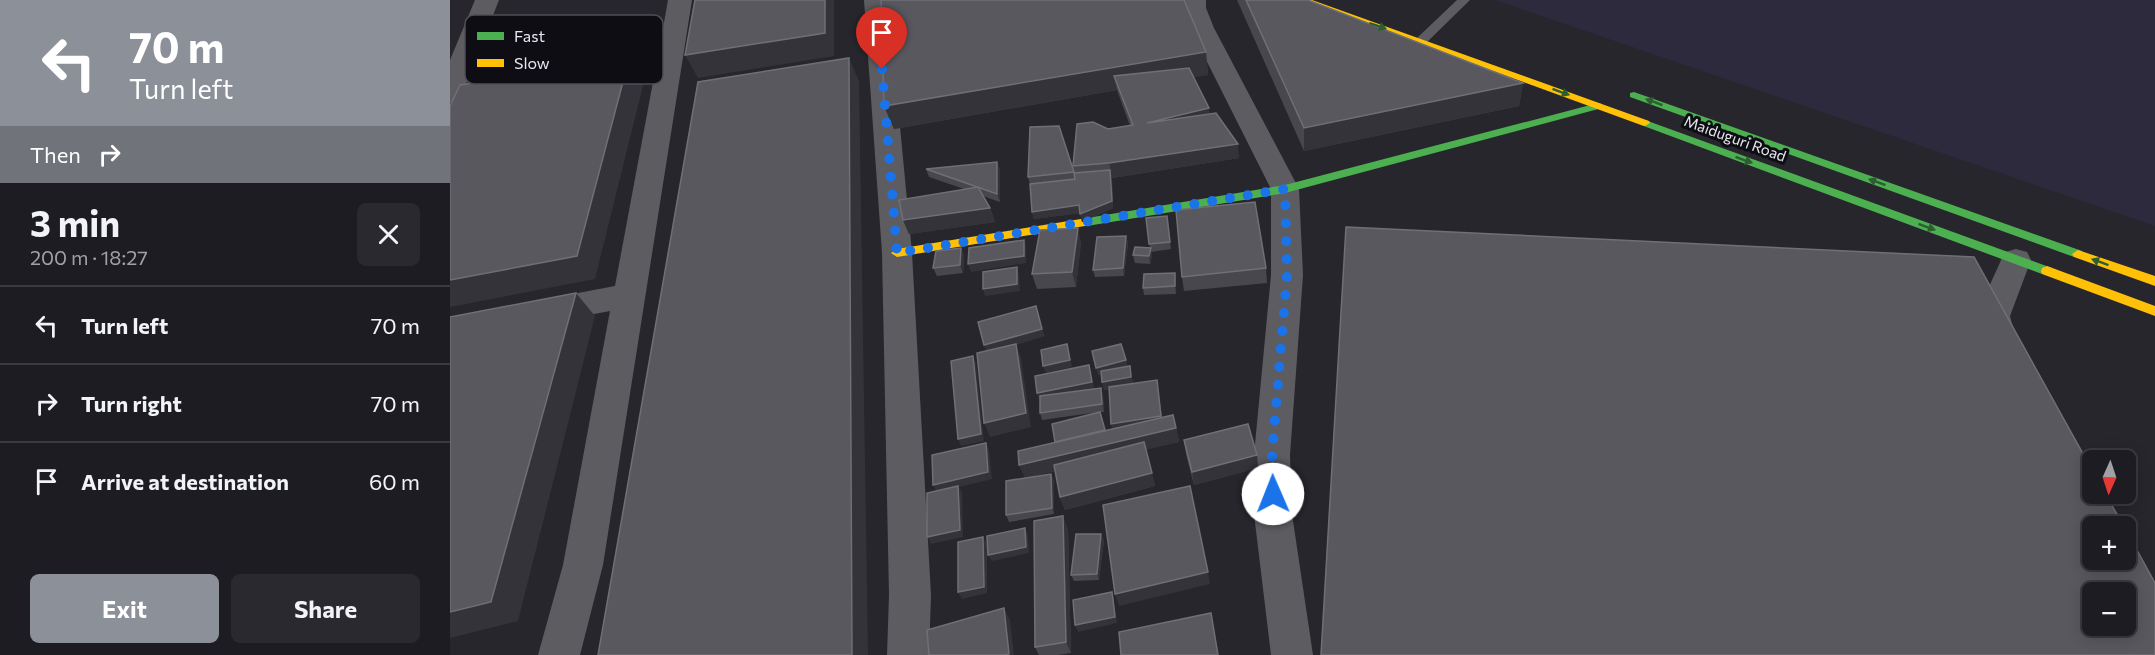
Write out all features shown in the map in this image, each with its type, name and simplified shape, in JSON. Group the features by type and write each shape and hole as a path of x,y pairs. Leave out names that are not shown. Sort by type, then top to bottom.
{"main road":[{"name":"Maiduguri Road","path":"1303,0 1421,41 2155,311"},
{"path":"1418,18 1444,27"},
{"name":"Maiduguri Road","path":"1618,89 2155,281"},
{"path":"897,253 1285,189 1598,106"}],"street":[{"path":"481,15 487,0"},
{"path":"559,655 583,565 680,0"},
{"path":"876,0 897,253 910,595 908,655"},
{"path":"1194,0 1194,8 1202,28 1285,189 1287,275 1272,455 1273,514 1292,655"},
{"path":"450,91 465,54"},
{"path":"663,58 670,57"},
{"path":"450,95 514,84"},
{"path":"2012,373 2006,363 1994,316 2016,260"},
{"path":"518,316 631,295"}],"lane":[{"path":"1421,41 1444,27 1464,0"}],"shaded area":[{"path":"1495,0 2155,0 2155,226"}],"building":[{"path":"695,0 825,0 825,33 685,55"},
{"path":"881,0 1184,0 1206,52 884,106"},
{"path":"1246,0 1308,0 1523,83 1304,128"},
{"path":"849,58 852,655 598,655 698,82"},
{"path":"1189,68 1209,108 1147,123 1216,113 1238,144 1073,166 1077,124 1093,122 1108,129 1133,125 1114,76"},
{"path":"622,84 577,256 450,280 450,106 460,85"},
{"path":"1059,126 1074,172 1028,177 1030,127"},
{"path":"997,162 997,194 926,169"},
{"path":"1110,170 1112,201 1080,214 1079,205 1032,212 1030,184 1075,179 1074,173"},
{"path":"978,187 990,208 903,220 899,200"},
{"path":"1255,202 1266,268 1182,277 1176,210"},
{"path":"1167,216 1170,242 1149,244 1146,218"},
{"path":"1346,227 1974,257 2082,452 2082,504 2111,504 2118,516 2082,516 2082,570 2136,570 2136,548 2155,583 2155,655 1321,655"},
{"path":"1078,228 1072,272 1032,274 1040,230"},
{"path":"1126,236 1123,268 1093,270 1097,237"},
{"path":"1024,240 1024,256 968,264 969,248"},
{"path":"1135,247 1151,248 1149,256 1133,255"},
{"path":"961,248 960,265 933,268 936,251"},
{"path":"1017,267 1017,284 983,289 983,272"},
{"path":"1175,273 1175,286 1143,288 1144,274"},
{"path":"576,293 491,602 450,612 450,317"},
{"path":"1036,306 1042,329 984,345 978,322"},
{"path":"1016,344 1026,413 984,423 977,353"},
{"path":"1067,344 1070,360 1043,366 1041,350"},
{"path":"1121,344 1126,360 1096,368 1092,351"},
{"path":"973,356 981,434 958,439 951,361"},
{"path":"1089,365 1092,382 1037,393 1035,376"},
{"path":"1130,366 1131,377 1102,382 1101,371"},
{"path":"1157,380 1161,416 1111,424 1109,387"},
{"path":"1101,388 1102,404 1040,413 1040,396"},
{"path":"1100,412 1105,430 1055,442 1052,424"},
{"path":"1173,415 1176,428 1019,465 1018,451"},
{"path":"1248,424 1257,455 1192,472 1184,440"},
{"path":"1144,442 1152,473 1060,497 1054,465"},
{"path":"986,443 988,472 933,485 932,455"},
{"path":"1051,474 1052,508 1006,515 1006,481"},
{"path":"958,486 960,530 927,537 927,493"},
{"path":"1190,486 1208,572 1115,594 1103,505"},
{"path":"1063,516 1066,642 1035,647 1034,521"},
{"path":"1025,528 1026,547 988,555 987,536"},
{"path":"1076,534 1101,534 1097,574 1071,575"},
{"path":"983,537 984,587 958,592 958,542"},
{"path":"1112,592 1115,617 1075,625 1073,600"},
{"path":"1004,608 1009,654 929,655 927,630"},
{"path":"1211,613 1218,655 1121,655 1119,632"}],"traffic: fast":[{"path":"1634,95 2078,254"},
{"path":"1087,222 1285,189 1598,106"},
{"path":"1645,123 2047,271"}],"traffic: slow":[{"path":"1303,0 1645,123"},
{"path":"897,253 1087,222"},
{"path":"2078,254 2155,281"},
{"path":"2047,271 2155,311"}],"route":[{"path":"882,69 897,253 1285,189 1287,275 1272,455 1273,494"}]}
